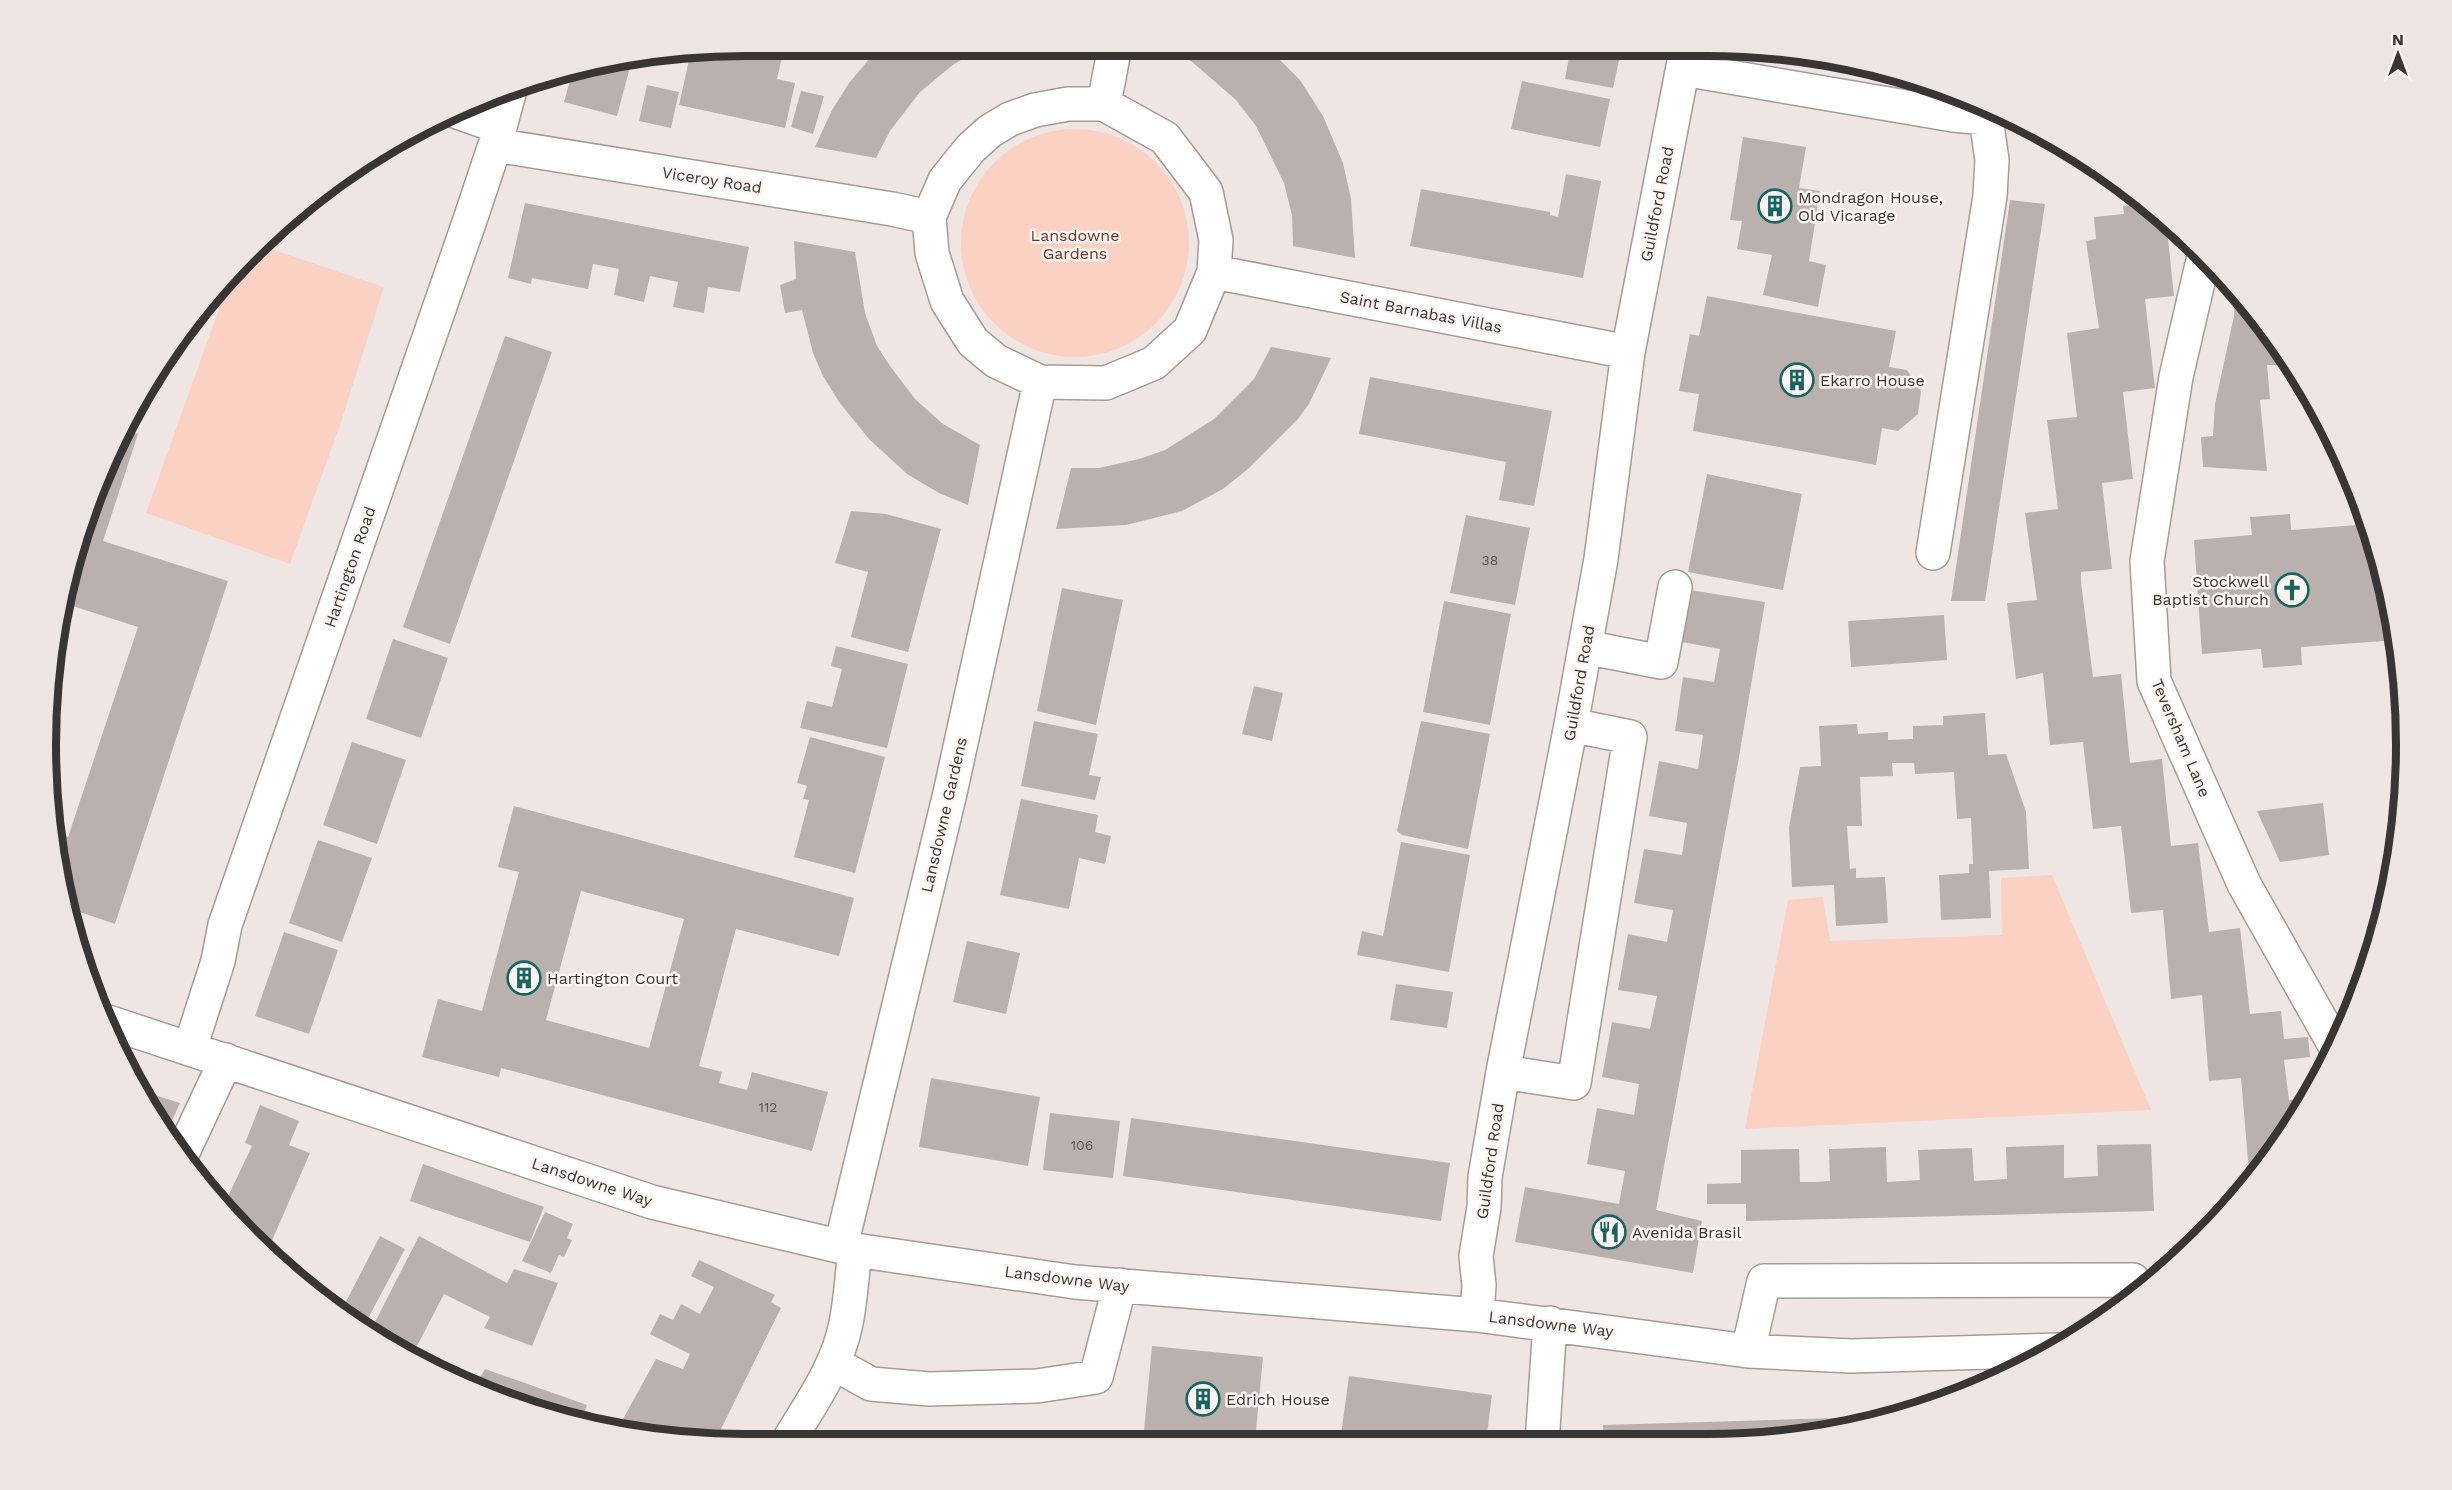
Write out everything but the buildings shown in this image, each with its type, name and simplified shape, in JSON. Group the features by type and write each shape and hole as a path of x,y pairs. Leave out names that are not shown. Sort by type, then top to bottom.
{"street":[{"path":"1104,104 1113,56"},
{"path":"1685,60 1953,115 1981,112"},
{"name":"Guildford Road","path":"1477,1315 1479,1285 1476,1256 1484,1207 1485,1177 1503,1071 1601,559 1628,352 1685,60"},
{"name":"Hartington Road","path":"190,1048 219,961 225,925 497,136 508,98"},
{"path":"1068,104 1104,104 1165,138 1206,192 1216,240 1214,272 1190,330 1154,363 1106,383 1040,382 996,361 974,342 947,301 932,253 929,217 945,180 971,148 990,131 1010,119 1035,110 1068,104"},
{"path":"1932,553 1990,196 1992,160 1986,115"},
{"name":"Viceroy Road","path":"463,116 497,136 929,217"},
{"name":"Teversham Lane","path":"2202,265 2176,377 2147,561 2154,681 2244,884 2331,1038"},
{"name":"Saint Barnabas Villas","path":"1214,272 1628,352"},
{"name":"Lansdowne Gardens","path":"793,1434 833,1363 846,1325 848,1248 864,1151 950,793 1040,382"},
{"path":"1585,647 1661,662 1675,586"},
{"path":"1503,1071 1575,1083 1630,737 1571,725"},
{"name":"Lansdowne Way","path":"115,1024 652,1202 848,1248 1076,1282 1477,1315 1748,1351 2006,1362"},
{"path":"185,1147 226,1060"},
{"path":"1748,1351 1764,1281 2133,1280 2134,1286"},
{"path":"833,1363 872,1384 929,1389 1037,1386 1096,1377 1120,1285"},
{"path":"1543,1434 1550,1323"}],"green space":[{"name":"Lansdowne Gardens","path":"1064,129 1086,129 1119,137 1139,148 1156,162 1170,179 1181,199 1189,232 1187,265 1181,287 1170,307 1156,324 1139,338 1119,349 1086,357 1064,357 1031,349 1021,344 1002,331 987,316 969,287 961,254 961,232 969,199 974,189 987,170 1002,155 1031,137"},
{"path":"267,248 384,287 340,425 290,564 146,513 225,293 257,257"},
{"path":"2052,875 2151,1110 1745,1129 1788,900 1823,897 1830,941 2002,935 2001,878"}],"place":[{"name":"Mondragon House, Old Vicarage","path":"1775,206"},
{"name":"Ekarro House","path":"1797,380"},
{"name":"Stockwell Baptist Church","path":"2292,590"},
{"name":"Hartington Court","path":"524,978"},
{"name":"Avenida Brasil","path":"1609,1232"},
{"name":"Edrich House","path":"1203,1399"}]}
